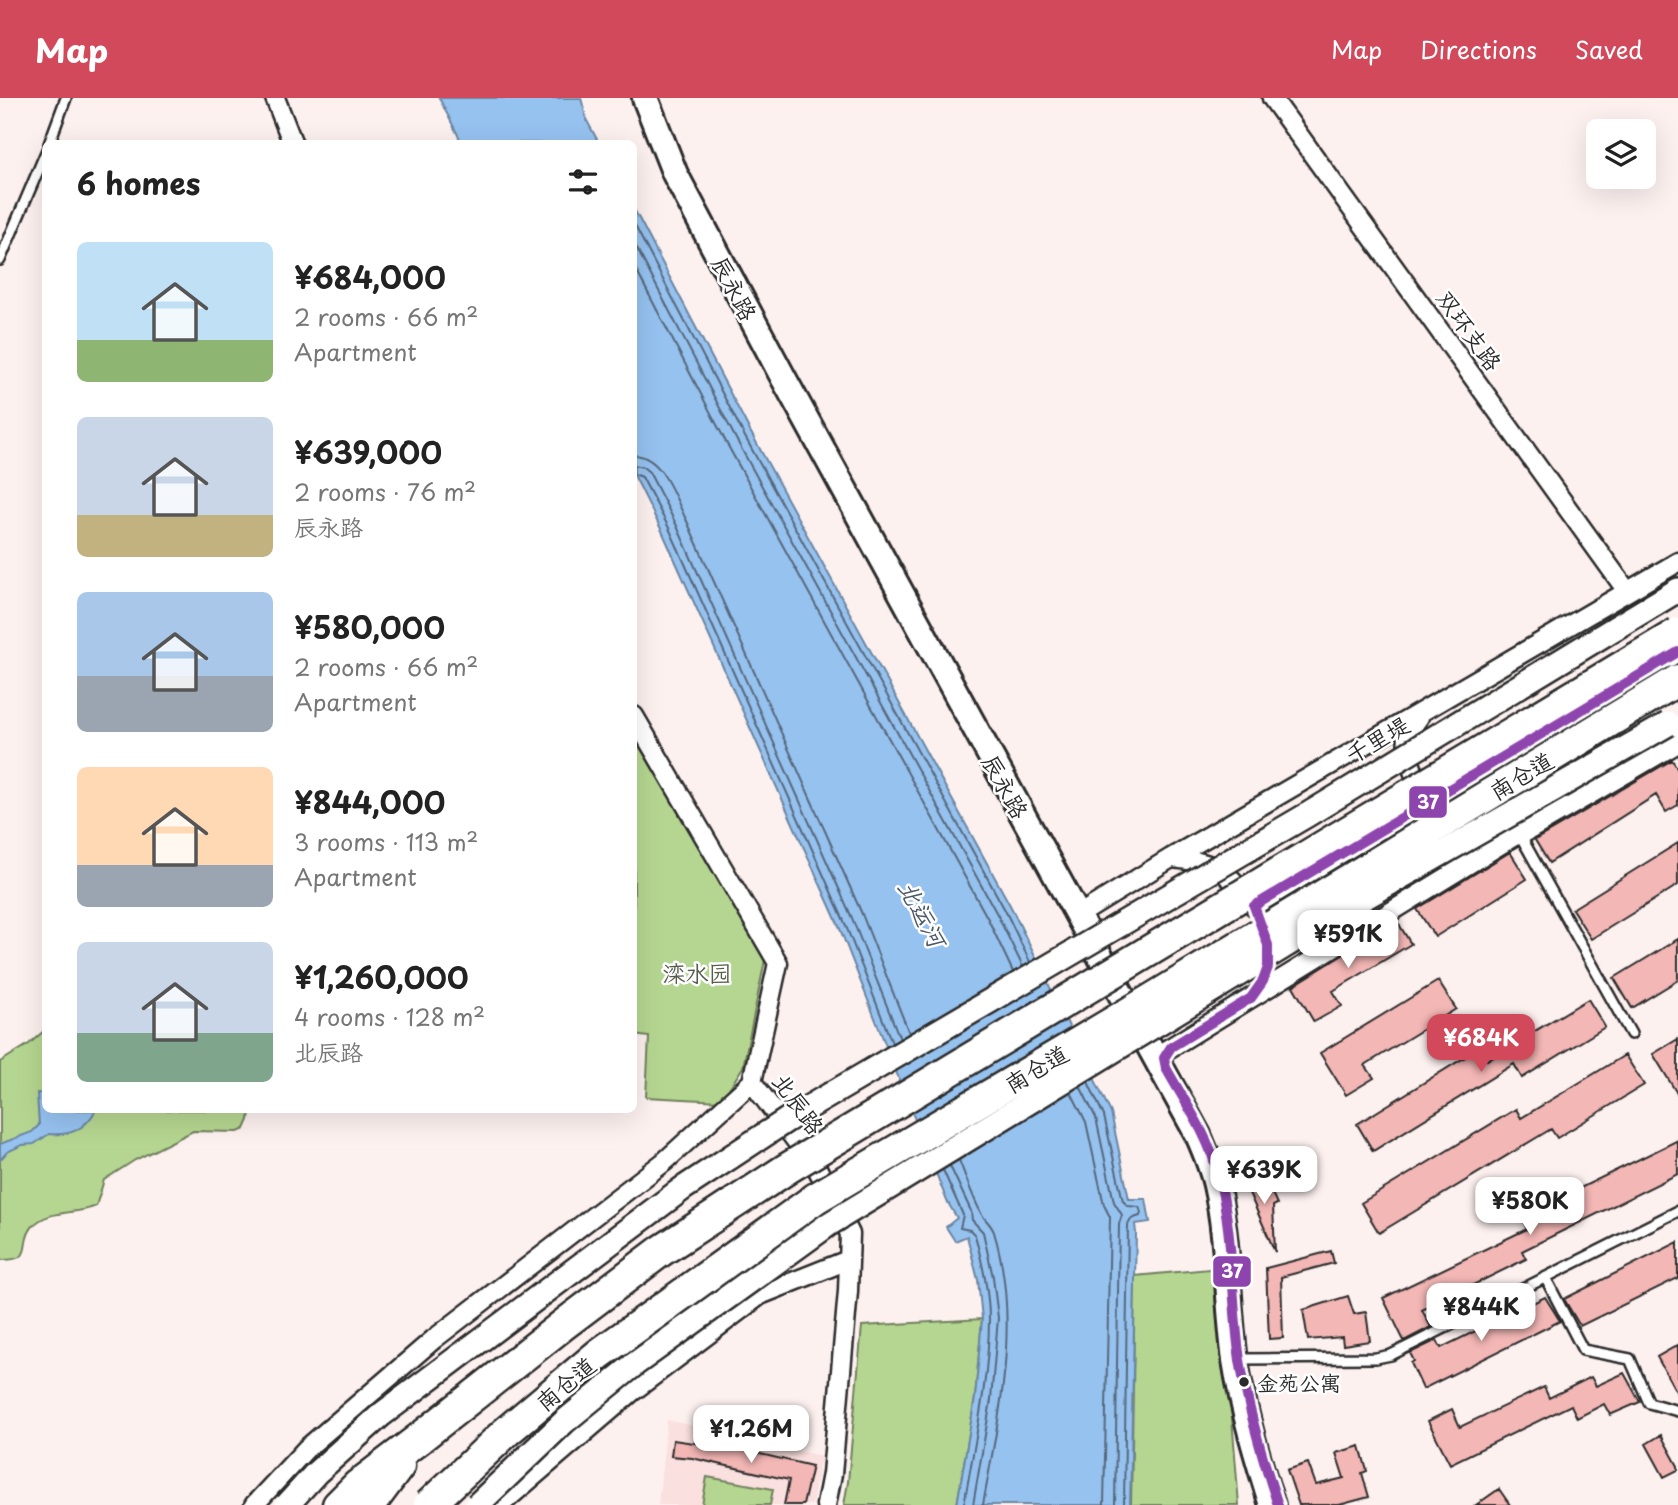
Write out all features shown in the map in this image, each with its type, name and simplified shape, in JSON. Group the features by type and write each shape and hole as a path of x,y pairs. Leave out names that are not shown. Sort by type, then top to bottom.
{"highway":[{"name":"南仓道","path":"420,1438 661,1251 777,1175 1678,633"},
{"name":"南仓道","path":"429,1505 506,1432 598,1354 816,1198 1142,1005 1678,680"},
{"path":"338,1505 357,1486 420,1438"},
{"path":"370,1505 420,1438"}],"main road":[{"name":"辰永路","path":"645,98 675,174 784,379 1202,1133 1218,1172 1225,1212 1238,1359 1255,1452 1272,1505"},
{"name":"辰永路","path":"654,98 686,178 1079,914"},
{"name":"辰永路","path":"1238,1359 1260,1452 1278,1505"}],"street":[{"path":"275,98 291,140"},
{"name":"双环支路","path":"1272,98 1627,591"},
{"name":"千里堤","path":"1079,914 1678,562"},
{"path":"288,1505 316,1473 381,1415 682,1189 787,1120 1307,815 1678,590"},
{"path":"1254,906 1678,652"},
{"path":"1421,714 1408,737 1409,753 1421,789 1448,823 1459,832 1496,848"},
{"name":"北辰路","path":"637,721 778,963 752,1082 818,1170 850,1234 848,1291 832,1474 826,1505"},
{"path":"1162,1057 1251,998 1496,848 1676,733"},
{"path":"477,1505 564,1422 625,1372 713,1305 829,1224 1357,902 1676,733"},
{"path":"1171,858 1192,859 1230,875 1254,906 1266,934 1268,967 1263,981 1251,998"},
{"path":"254,1505 306,1450 434,1339 664,1162 752,1082"},
{"path":"500,1505 632,1391 760,1296 848,1260"}],"lane":[{"path":"50,140 66,98"},
{"path":"0,260 42,161"},
{"path":"1519,833 1631,1034"},
{"path":"1238,1359 1376,1358 1391,1355 1678,1211"},
{"path":"1546,1279 1583,1350 1630,1359 1649,1403 1678,1411"}],"shaded area":[{"path":"667,1420 821,1456 812,1505 658,1505"}],"green space":[{"name":"滦水园","path":"637,741 765,960 743,1067 721,1101 646,1097 649,1037 637,1035"},
{"path":"42,1033 42,1113 250,1113 249,1120 245,1129 238,1132 193,1131 135,1160 104,1180 96,1206 46,1217 33,1226 26,1239 23,1254 0,1260 0,1062"},
{"path":"1220,1268 1239,1505 1131,1505 1135,1276"},
{"path":"982,1319 975,1398 957,1505 844,1505 862,1326"},
{"path":"707,1477 773,1489 770,1505 702,1505"}],"water":[{"path":"439,98 581,98 587,121 597,140 460,140"},
{"name":"北运河","path":"637,215 750,431 1011,907 1111,1113 1129,1199 1146,1199 1150,1222 1135,1224 1130,1505 957,1505 975,1398 982,1319 978,1280 967,1236 955,1241 946,1227 957,1218 947,1201 838,924 662,531 637,481"},
{"path":"37,1093 42,1094 42,1113 94,1113 77,1130 64,1134 49,1134 34,1144 22,1145 7,1152 0,1160 0,1144 32,1132 39,1125"}],"building":[{"path":"1672,760 1678,769 1678,805 1666,812 1656,795 1549,863 1535,840"},
{"path":"1678,843 1678,885 1591,939 1572,909"},
{"path":"1510,852 1527,879 1435,937 1417,909"},
{"path":"1397,921 1411,944 1333,991 1342,1006 1314,1022 1293,986"},
{"path":"1678,939 1678,980 1632,1008 1614,978"},
{"path":"1438,981 1456,1009 1365,1065 1374,1078 1346,1095 1320,1053"},
{"path":"1588,999 1605,1027 1522,1078 1514,1064 1373,1151 1357,1124 1480,1048 1487,1060"},
{"path":"1678,1039 1678,1095 1653,1054"},
{"path":"1625,1055 1644,1085 1557,1138 1551,1129 1379,1233 1361,1203 1516,1109 1521,1118"},
{"path":"1678,1140 1678,1174 1522,1251 1526,1259 1422,1310 1431,1327 1404,1341 1383,1298 1527,1229 1521,1217"},
{"path":"1265,1178 1277,1204 1273,1206 1275,1252 1246,1186"},
{"path":"1678,1242 1678,1278 1580,1326 1564,1299"},
{"path":"1331,1251 1334,1263 1281,1277 1283,1338 1269,1339 1266,1268"},
{"path":"1348,1296 1354,1314 1366,1312 1370,1341 1343,1345 1342,1337 1308,1340 1303,1310"},
{"path":"1545,1297 1560,1321 1423,1389 1411,1363 1414,1361 1410,1353 1437,1340 1441,1348"},
{"path":"1678,1345 1678,1395 1657,1357"},
{"path":"1624,1373 1640,1402 1610,1415 1604,1404 1577,1418 1571,1405 1450,1464 1428,1421 1452,1409 1460,1427 1544,1387 1549,1398 1591,1377 1596,1386"},
{"path":"1661,1435 1678,1466 1678,1470 1664,1477 1646,1444"},
{"path":"673,1440 708,1445 709,1442 812,1466 803,1505 784,1505 789,1480 692,1458 671,1456"},
{"path":"1360,1446 1367,1471 1362,1473 1369,1497 1339,1505 1299,1505 1287,1470 1308,1463 1316,1485 1344,1478 1336,1453"},
{"path":"1499,1489 1510,1505 1476,1505"}],"transit line":[{"name":"37","path":"1278,1505 1243,1379 1230,1243 1218,1174 1202,1132 1166,1068 1164,1058 1171,1047 1251,998 1263,981 1268,967 1268,945 1254,906 1678,652"}],"place":[{"name":"金苑公寓","path":"1244,1382"}]}
